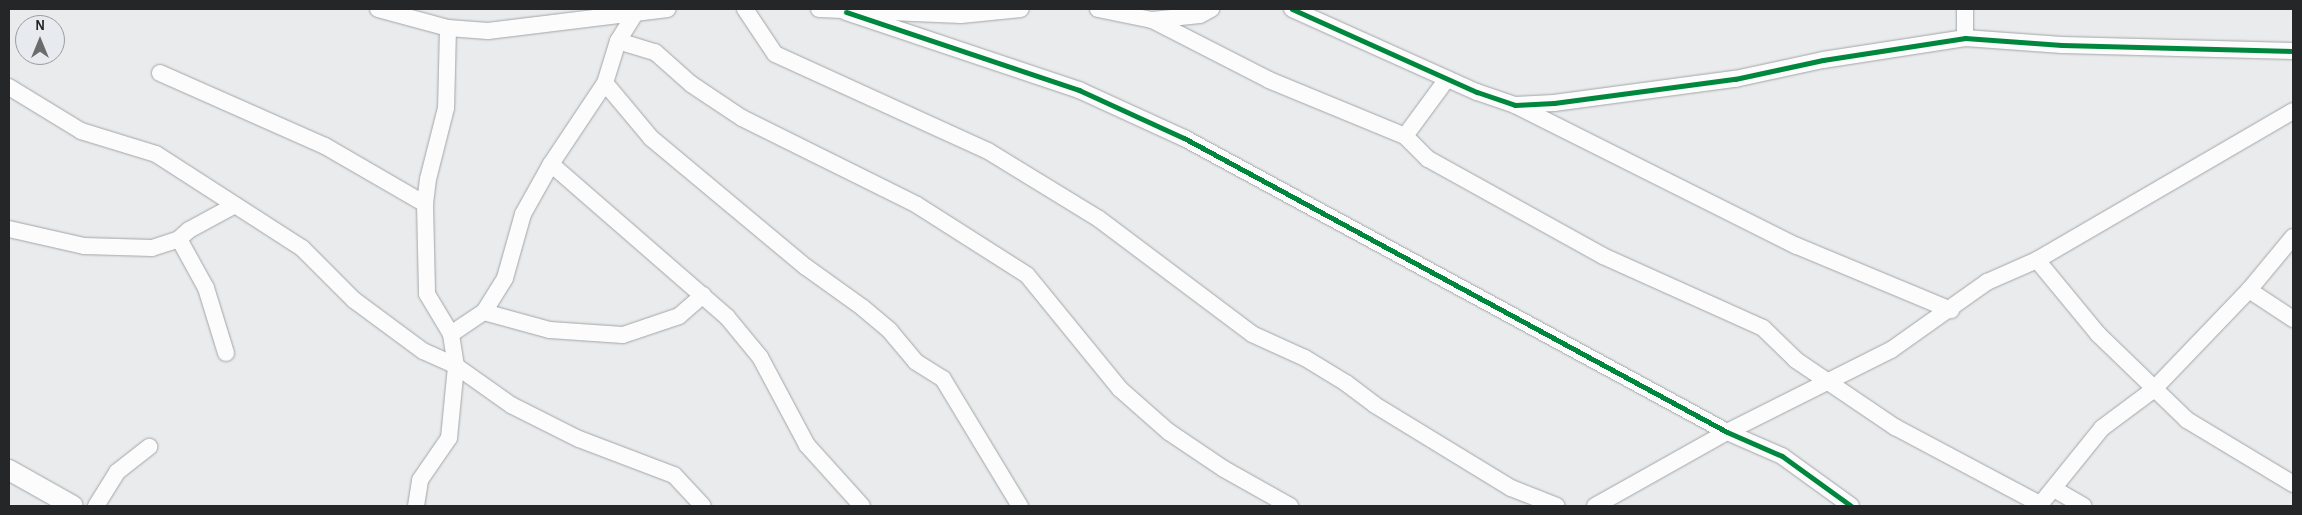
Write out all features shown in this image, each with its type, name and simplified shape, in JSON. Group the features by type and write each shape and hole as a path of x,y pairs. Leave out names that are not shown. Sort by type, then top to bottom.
{"street":[{"path":"378,9 448,28 488,31 520,30 637,11 668,9"},
{"path":"745,9 775,54 988,151 1099,219 1252,334 1330,373 1374,405 1511,488 1557,506"},
{"path":"819,9 846,12 961,16 1021,9"},
{"path":"1098,9 1152,20 1269,80 1406,136 1428,159 1603,256 1763,328 1796,360 1831,381 1895,427 2039,505 2102,428 2153,390 2249,290 2293,237"},
{"path":"1152,20 1200,15 1212,9"},
{"path":"1292,9 1447,78 1515,105 1797,246 1951,310"},
{"path":"1965,9 1965,38"},
{"path":"451,334 484,312 505,278 523,214 551,164 605,83 618,40 637,11"},
{"path":"846,12 1080,90 1184,138 1726,432 1782,456 1851,506"},
{"path":"416,506 420,480 449,438 456,366 451,334 427,294 425,204 428,179 446,108 448,28"},
{"path":"1515,105 1554,103 1735,79 1823,60 1965,38 2062,45 2293,51"},
{"path":"618,40 656,52 691,84 742,118 917,205 1027,275 1120,389 1169,432 1224,469 1290,506"},
{"path":"160,73 325,146 425,204"},
{"path":"1406,136 1447,78"},
{"path":"605,83 651,138 806,267 863,308 890,331 916,362 943,379 1020,506"},
{"path":"9,88 81,131 156,154 302,248 354,300 423,351 456,366 511,405 579,440 674,475 703,506"},
{"path":"1595,506 1726,432 1891,350 1951,310 1987,282 2037,260 2293,111"},
{"path":"551,164 703,295 744,336 760,357 807,445 862,506"},
{"path":"9,229 64,243 108,248 160,247 179,239 189,230 235,205"},
{"path":"179,239 206,288 226,354"},
{"path":"2037,260 2098,334 2153,390 2187,420 2293,484"},
{"path":"2249,290 2293,319"},
{"path":"484,312 550,330 623,335 679,316 703,295"},
{"path":"96,506 117,472 149,446"},
{"path":"9,470 73,506"},
{"path":"2054,489 2084,506"}],"cycle path":[{"path":"1292,9 1477,92 1515,105 1554,103 1735,79 1823,60 1965,38 2062,45 2293,51"},
{"path":"846,12 1079,90 1184,138 1727,432 1782,456 1851,506"}]}
